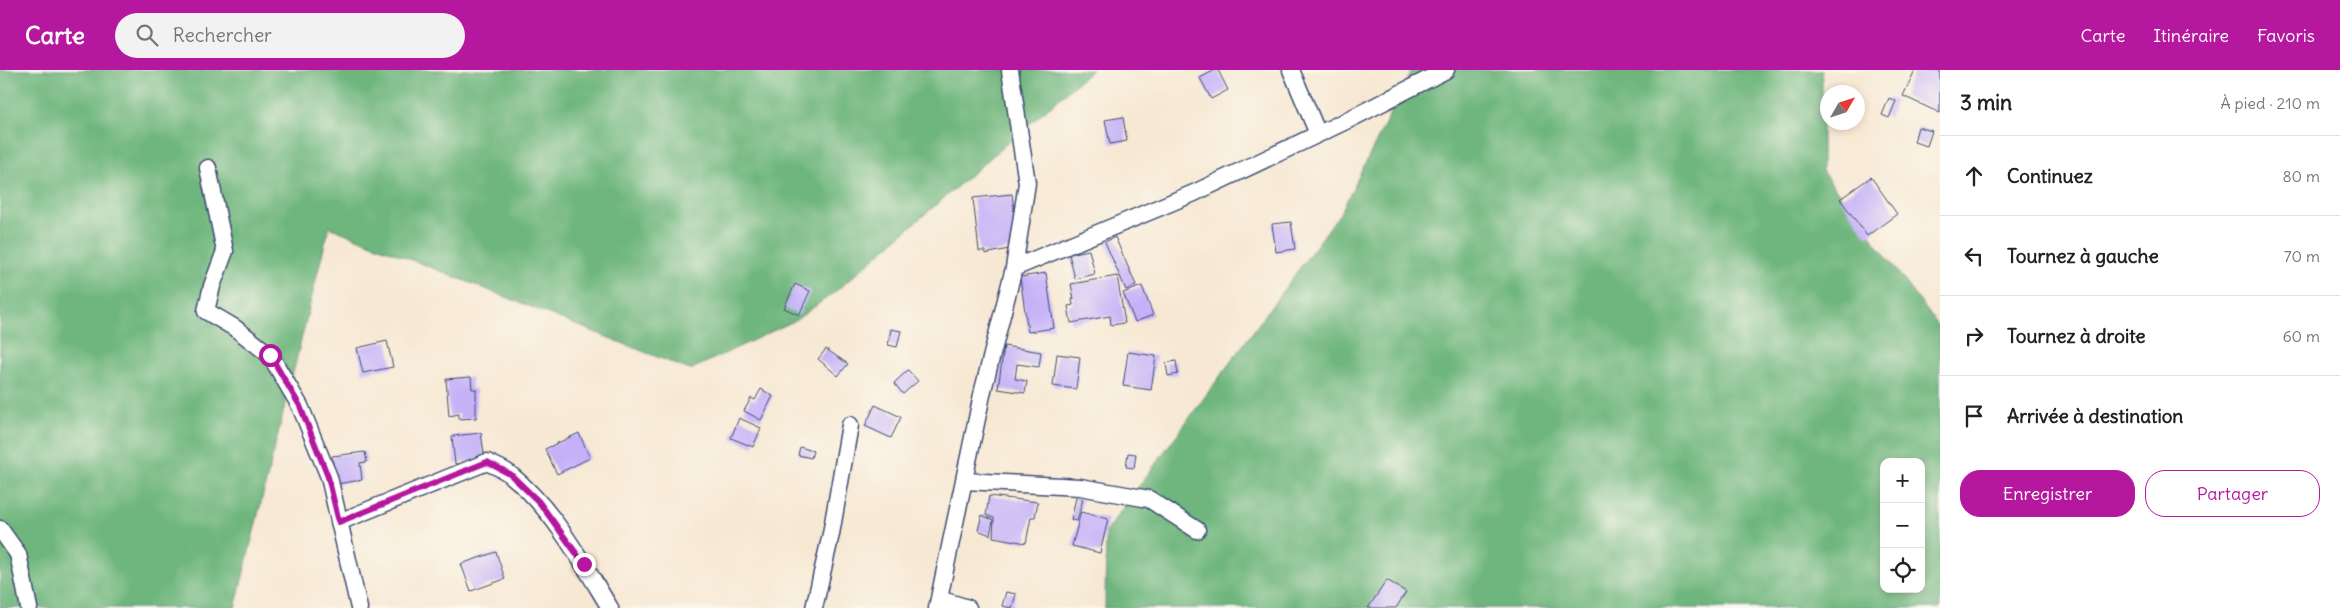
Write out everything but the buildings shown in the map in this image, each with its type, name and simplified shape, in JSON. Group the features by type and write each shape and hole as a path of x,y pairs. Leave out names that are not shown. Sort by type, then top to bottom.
{"street":[{"path":"968,608 938,604 983,390 1014,268 1027,183 1010,70"},
{"path":"1291,70 1318,134"},
{"path":"1014,268 1194,193 1446,70"},
{"path":"208,168 225,251 212,286 206,311 235,328 270,355 300,406 328,477 359,608"},
{"path":"814,608 831,534 850,425"},
{"path":"339,522 487,462 510,474 539,502 584,564 610,608"},
{"path":"964,481 1080,487 1149,500 1197,530"},
{"path":"0,529 18,554 29,608"}],"green space":[{"path":"0,70 1092,70 835,292 796,320 690,370 329,227 235,608 0,608"},
{"path":"1412,70 1822,70 1820,130 1822,130 1822,171 1940,328 1940,608 1105,608 1106,531 1341,212"}],"route":[{"path":"270,355 300,406 328,477 339,522 487,462 510,474 539,502 584,564"}]}
